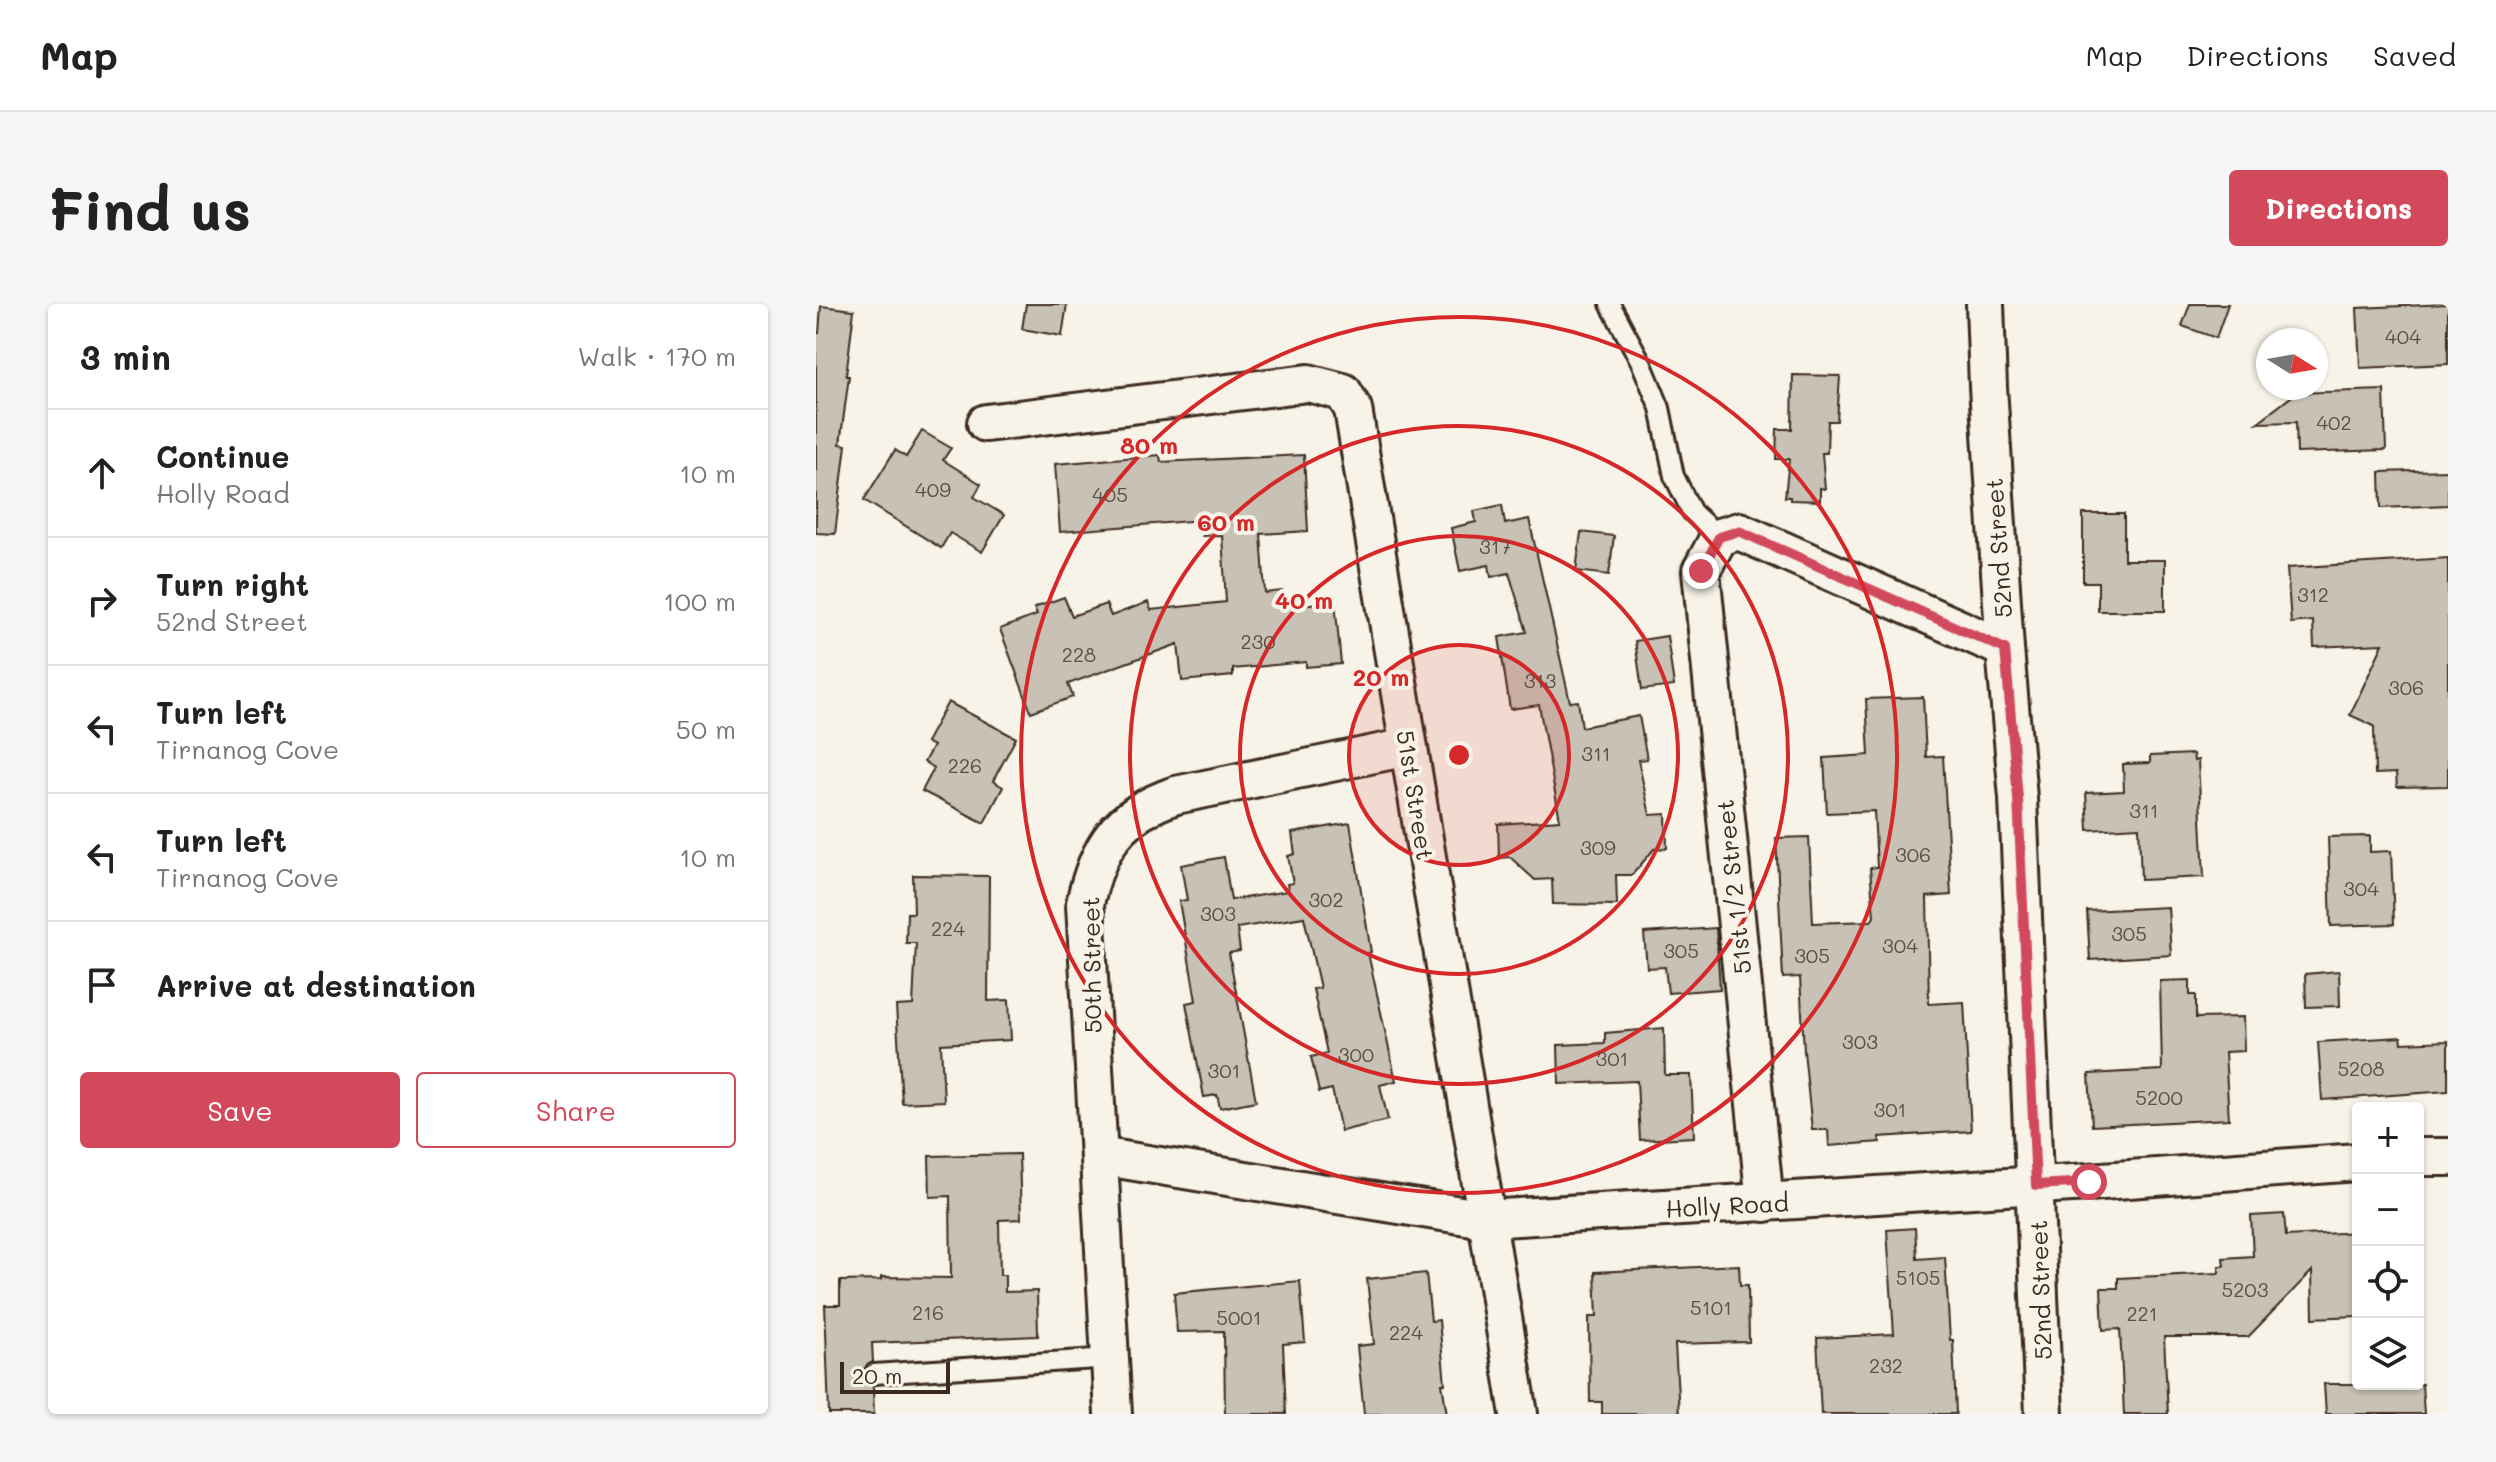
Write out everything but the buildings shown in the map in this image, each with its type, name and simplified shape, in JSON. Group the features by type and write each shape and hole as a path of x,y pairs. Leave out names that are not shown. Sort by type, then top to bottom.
{"street":[{"name":"52nd Street","path":"1985,304 2005,649 2018,798 2044,1414"},
{"name":"51st Street","path":"986,423 1308,383 1343,392 1353,409 1519,1414"},
{"path":"1719,537 1739,531 2005,649"},
{"name":"51st 1/2 Street","path":"1719,537 1701,571 1765,1203"},
{"name":"50th Street","path":"1113,1414 1085,904 1092,872 1107,842 1130,819 1157,801 1408,747"},
{"name":"Holly Road","path":"1099,1156 1485,1219 2352,1162"},
{"path":"2424,1157 2448,1157"}],"lane":[{"path":"1610,304 1641,362 1660,408 1674,476 1692,512 1719,537"},
{"path":"874,1374 1111,1358"}],"route":[{"path":"1701,571 1719,537 1739,531 2005,649 2018,798 2036,1185 2089,1182"}]}
